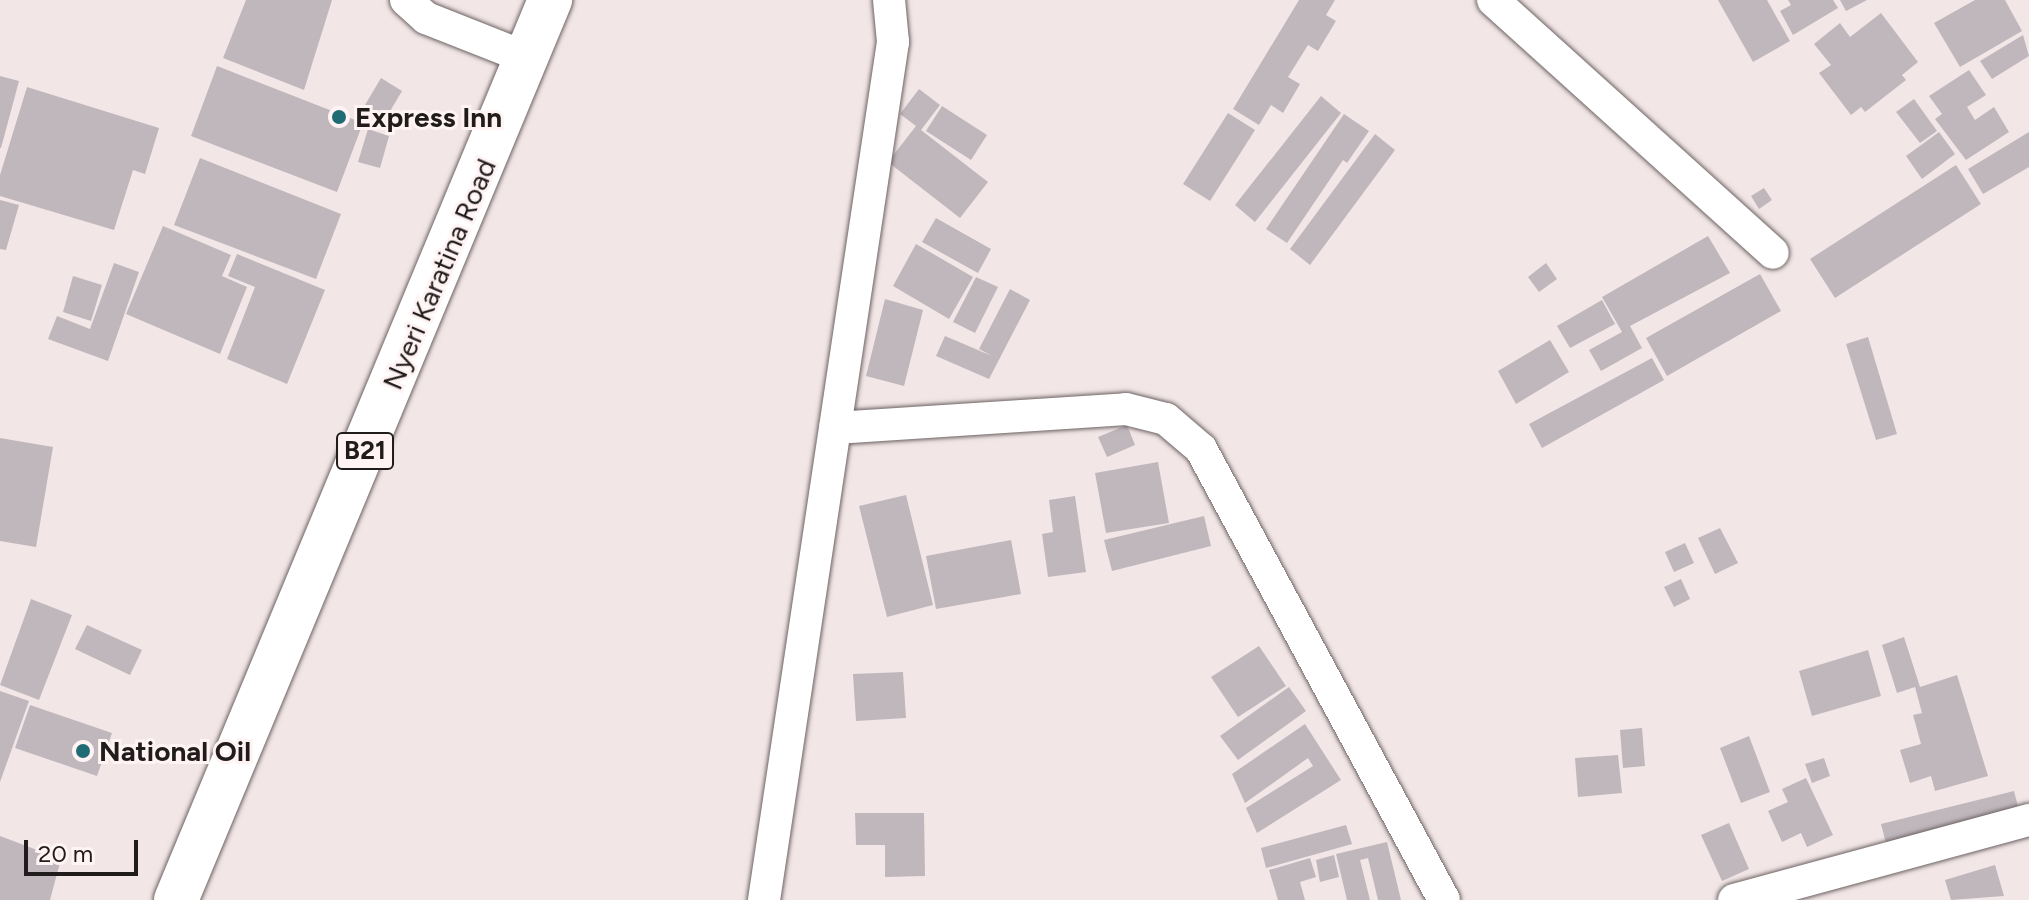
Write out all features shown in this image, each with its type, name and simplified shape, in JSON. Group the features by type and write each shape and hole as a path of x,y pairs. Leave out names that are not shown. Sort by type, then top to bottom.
{"highway":[{"name":"Nyeri Karatina Road","path":"176,900 530,59 550,0"}],"street":[{"path":"406,0 426,18 530,59"},
{"path":"764,900 893,42 889,0"},
{"path":"1493,0 1773,253"},
{"path":"835,428 1126,409 1166,419 1201,449 1444,900"},
{"path":"1734,900 2029,820"}],"building":[{"path":"246,0 332,0 304,90 223,58"},
{"path":"1299,0 1335,0 1326,15 1336,21 1318,51 1308,45 1288,77 1300,84 1283,113 1271,105 1259,125 1233,109"},
{"path":"1718,0 1767,0 1790,41 1753,62"},
{"path":"1788,0 1833,0 1838,8 1793,35 1780,11 1791,5"},
{"path":"1840,0 1867,0 1846,11"},
{"path":"1975,0 2005,0 2022,31 1960,67 1934,23"},
{"path":"1881,13 1918,62 1902,75 1906,80 1865,112 1861,107 1851,115 1819,73 1831,65 1814,44 1840,23 1850,37"},
{"path":"2023,35 2029,56 1992,79 1980,61"},
{"path":"217,66 363,123 337,192 191,136"},
{"path":"1969,70 1986,95 1967,107 1975,120 1994,107 2009,132 1966,160 1935,119 1942,114 1929,96"},
{"path":"0,76 19,81 1,148 0,148"},
{"path":"381,78 402,91 383,123 362,110"},
{"path":"27,87 159,128 145,174 133,170 114,230 0,196 0,175"},
{"path":"919,89 940,105 921,130 988,182 960,218 888,162 916,126 900,114"},
{"path":"1321,96 1341,113 1255,222 1235,205"},
{"path":"1914,99 1937,131 1920,143 1896,112"},
{"path":"942,106 987,135 971,160 926,131"},
{"path":"1228,113 1255,130 1210,201 1183,184"},
{"path":"1344,114 1369,131 1347,163 1343,160 1287,243 1266,229"},
{"path":"368,129 389,136 380,168 358,162"},
{"path":"1939,132 1955,154 1922,179 1906,156"},
{"path":"2029,132 2029,167 1983,194 1968,169"},
{"path":"1375,134 1395,150 1310,265 1290,249"},
{"path":"200,158 341,214 316,279 174,225"},
{"path":"1956,165 1981,204 1835,298 1810,259"},
{"path":"1764,188 1772,200 1759,209 1751,196"},
{"path":"0,200 19,205 6,250 0,249"},
{"path":"936,218 991,249 978,273 922,242"},
{"path":"163,226 231,255 222,276 247,287 220,354 126,314"},
{"path":"1708,236 1730,273 1630,326 1642,348 1601,371 1589,350 1622,332 1602,297"},
{"path":"916,244 973,277 949,319 893,286"},
{"path":"237,254 325,290 287,384 227,359 255,287 228,276"},
{"path":"114,263 139,272 108,361 48,339 57,316 90,329"},
{"path":"1546,263 1557,279 1539,292 1528,277"},
{"path":"1760,274 1781,311 1667,376 1646,338"},
{"path":"73,276 102,285 91,321 63,312"},
{"path":"976,277 998,287 975,333 953,322"},
{"path":"1010,289 1030,300 989,379 936,356 945,336 992,356 979,349"},
{"path":"885,299 923,310 904,386 866,376"},
{"path":"1602,300 1615,324 1570,348 1557,326"},
{"path":"1868,337 1897,434 1876,440 1846,344"},
{"path":"1550,340 1569,372 1516,404 1498,371"},
{"path":"1652,358 1664,380 1542,448 1529,424"},
{"path":"1127,425 1135,445 1107,457 1098,437"},
{"path":"0,438 53,447 36,547 0,541"},
{"path":"1158,462 1169,523 1106,533 1095,473"},
{"path":"906,495 933,605 887,617 859,506"},
{"path":"1075,496 1086,572 1048,577 1042,534 1053,532 1049,500"},
{"path":"1204,516 1211,546 1112,571 1104,540"},
{"path":"1720,528 1738,563 1715,574 1698,538"},
{"path":"1011,540 1021,594 936,609 926,556"},
{"path":"1685,543 1694,563 1674,572 1665,552"},
{"path":"1681,579 1690,599 1674,607 1664,587"},
{"path":"31,599 72,615 39,700 0,685"},
{"path":"87,625 142,650 130,675 75,649"},
{"path":"1904,637 1920,687 1957,675 1988,776 1935,791 1931,776 1910,783 1900,750 1921,744 1913,715 1922,713 1915,687 1897,693 1882,645"},
{"path":"1259,646 1286,686 1238,717 1211,677"},
{"path":"1868,650 1881,696 1812,716 1799,671"},
{"path":"903,672 906,718 856,721 853,674"},
{"path":"1289,687 1306,711 1238,760 1220,736"},
{"path":"0,691 29,701 0,782"},
{"path":"30,705 112,733 97,776 15,748"},
{"path":"1305,724 1341,780 1257,833 1246,808 1313,766 1308,758 1245,803 1232,774"},
{"path":"1642,728 1645,766 1623,768 1620,730"},
{"path":"1749,736 1770,792 1741,803 1720,748"},
{"path":"1618,755 1622,793 1578,797 1575,758"},
{"path":"1824,758 1830,776 1812,783 1805,764"},
{"path":"1806,778 1833,835 1807,847 1801,833 1782,842 1768,811 1788,802 1782,789"},
{"path":"2014,791 2020,814 1887,847 1881,824"},
{"path":"855,813 924,813 925,876 885,877 885,845 856,845"},
{"path":"1729,823 1749,869 1722,881 1701,835"},
{"path":"1346,825 1352,844 1266,868 1261,848"},
{"path":"0,836 61,859 50,900 0,900"},
{"path":"1387,842 1401,900 1378,900 1368,858 1360,860 1370,900 1347,900 1336,854"},
{"path":"1334,855 1339,877 1320,882 1316,860"},
{"path":"1310,858 1316,877 1300,882 1305,900 1278,900 1269,870"},
{"path":"1995,865 2004,896 1951,900 1945,880"}],"place":[{"name":"Express Inn","path":"339,117"},
{"name":"National Oil","path":"83,751"}]}
